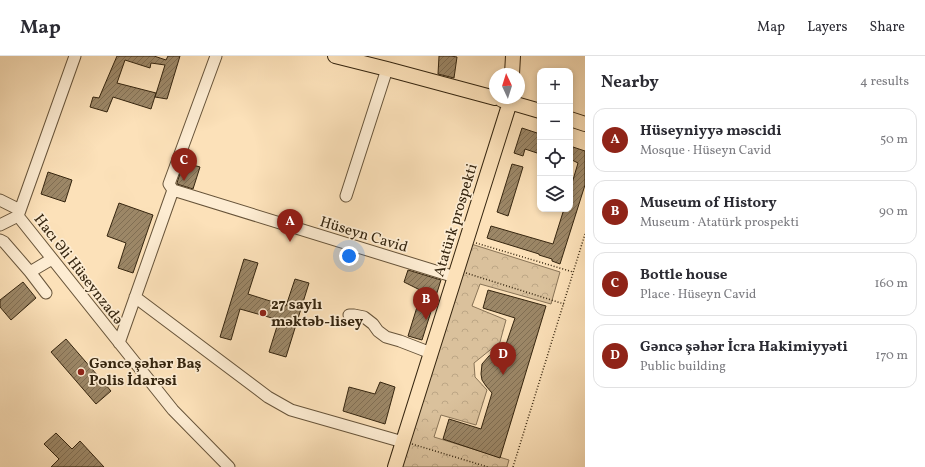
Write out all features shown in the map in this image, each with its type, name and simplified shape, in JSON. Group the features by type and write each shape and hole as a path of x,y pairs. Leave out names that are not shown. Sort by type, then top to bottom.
{"main road":[{"path":"335,56 489,95"},
{"path":"512,68 513,56"},
{"name":"Atatürk prospekti","path":"395,467 467,240 502,104"},
{"path":"518,104 537,110"},
{"path":"573,120 585,124"}],"street":[{"name":"Hacı Əli Hüseynzadə","path":"75,56 19,213 52,259 173,410 229,467"},
{"path":"119,343 173,190 169,184 216,56"},
{"path":"346,196 388,69"},
{"name":"Hüseyn Cavid","path":"173,190 456,274"},
{"path":"0,200 19,213 0,225"},
{"path":"0,240 4,242 46,293"},
{"path":"30,272 52,259"},
{"path":"135,297 268,397 291,410 403,442"},
{"path":"349,315 364,317 386,337 431,353"}],"path":[{"path":"513,467 585,234"},
{"path":"467,240 573,272"},
{"path":"456,274 564,304"},
{"path":"403,442 488,467"}],"green space":[{"path":"468,243 560,272 551,304 480,284 472,306 506,320 500,342 474,363 475,377 487,390 476,425 441,415 434,437 509,460 507,467 399,467"}],"building":[{"path":"117,56 154,56 166,60 168,56 180,56 167,99 155,97 165,65 151,63 150,68 125,60 117,83 156,93 151,109 113,97 107,112 90,107 93,97 99,98"},
{"path":"439,56 457,57 454,78 438,74"},
{"path":"522,128 537,133 537,153 525,149 523,156 514,153"},
{"path":"573,147 585,151 585,185 560,264 539,254 487,238 491,226 553,244 563,212 573,212 573,180 578,163 573,160"},
{"path":"186,163 200,167 193,189 177,184 181,170 184,171"},
{"path":"512,164 523,167 508,216 497,212"},
{"path":"48,172 72,180 65,202 41,194"},
{"path":"119,203 153,215 133,273 118,268 126,243 107,236"},
{"path":"244,259 258,263 248,294 286,306 295,279 309,283 286,357 269,352 279,320 240,309 231,340 220,337"},
{"path":"408,270 441,280 422,340 408,336 422,291 404,282"},
{"path":"23,282 36,298 11,320 0,307 0,300"},
{"path":"488,290 546,306 500,458 443,439 449,419 481,429 492,393 482,380 482,364 489,356 495,353 503,353 515,318 483,308"},
{"name":"Gəncə şəhər Baş Polis İdarəsi","path":"66,339 111,391 96,404 51,352"},
{"path":"380,382 395,387 385,424 343,411 349,387 375,394"},
{"path":"56,433 72,449 80,441 104,467 51,467 59,459 44,444"}],"place":[{"name":"Bottle house","path":"184,181"},
{"name":"Hüseyniyyə məscidi","path":"290,242"},
{"name":"27 saylı məktəb-lisey","path":"263,313"},
{"name":"Museum of History","path":"426,320"},
{"name":"Gəncə şəhər Baş Polis İdarəsi","path":"81,372"},
{"name":"Gəncə şəhər İcra Hakimiyyəti","path":"503,375"}]}
